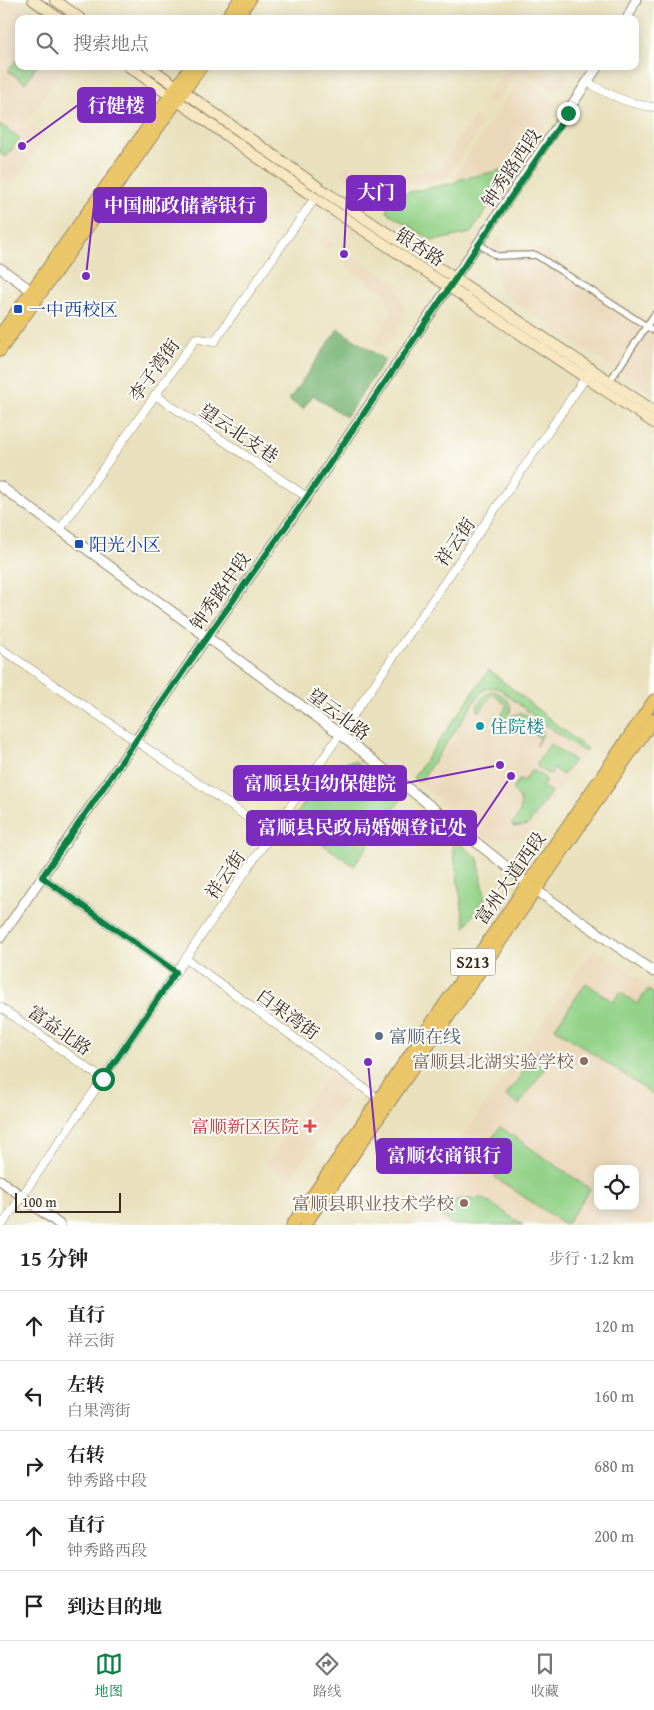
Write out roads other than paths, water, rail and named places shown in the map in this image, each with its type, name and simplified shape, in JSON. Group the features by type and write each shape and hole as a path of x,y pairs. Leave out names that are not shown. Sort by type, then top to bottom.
{"main road":[{"path":"33,0 54,15"},
{"path":"55,0 76,15"},
{"path":"228,15 238,0"},
{"path":"239,15 250,0"},
{"path":"135,70 177,94"},
{"path":"152,70 177,94"},
{"path":"0,351 177,94 189,70"},
{"path":"0,335 177,94 198,70"},
{"name":"银杏路","path":"177,94 315,198 453,283"},
{"name":"银杏路","path":"177,94 321,189 453,283 588,374 654,423"},
{"name":"银杏路","path":"588,374 610,382 654,411"},
{"name":"富州大道西段","path":"305,1225 532,887 654,700"},
{"name":"富州大道西段","path":"292,1225 654,719"}],"street":[{"path":"629,15 636,0"},
{"name":"钟秀路西段","path":"453,283 589,83 596,70"},
{"path":"589,83 626,101 654,107"},
{"name":"李子湾街","path":"60,530 196,338 214,342 315,198"},
{"path":"479,244 497,256 536,255 654,331"},
{"path":"0,268 32,291"},
{"name":"钟秀路中段","path":"0,938 207,637 307,497 453,283"},
{"path":"610,382 654,315"},
{"name":"祥云街","path":"2,1225 588,374"},
{"name":"望云北支巷","path":"155,395 307,497"},
{"name":"望云北路","path":"0,486 340,734 532,887 654,972"},
{"path":"0,648 272,834"},
{"path":"42,877 176,972"},
{"name":"白果湾街","path":"186,959 372,1094"},
{"name":"富益北路","path":"0,1007 103,1079"},
{"path":"0,1180 60,1225"}],"place":[{"name":"行健楼","path":"22,146"},
{"name":"大门","path":"344,254"},
{"name":"中国邮政储蓄银行","path":"86,276"},
{"name":"一中西校区","path":"18,309"},
{"name":"阳光小区","path":"79,544"},
{"name":"住院楼","path":"480,726"},
{"name":"富顺县妇幼保健院","path":"500,765"},
{"name":"富顺县民政局婚姻登记处","path":"511,776"},
{"name":"富顺在线","path":"379,1036"},
{"name":"富顺县北湖实验学校","path":"584,1061"},
{"name":"富顺农商银行","path":"368,1062"},
{"name":"富顺新区医院","path":"310,1126"},
{"name":"富顺县职业技术学校","path":"464,1203"}]}
